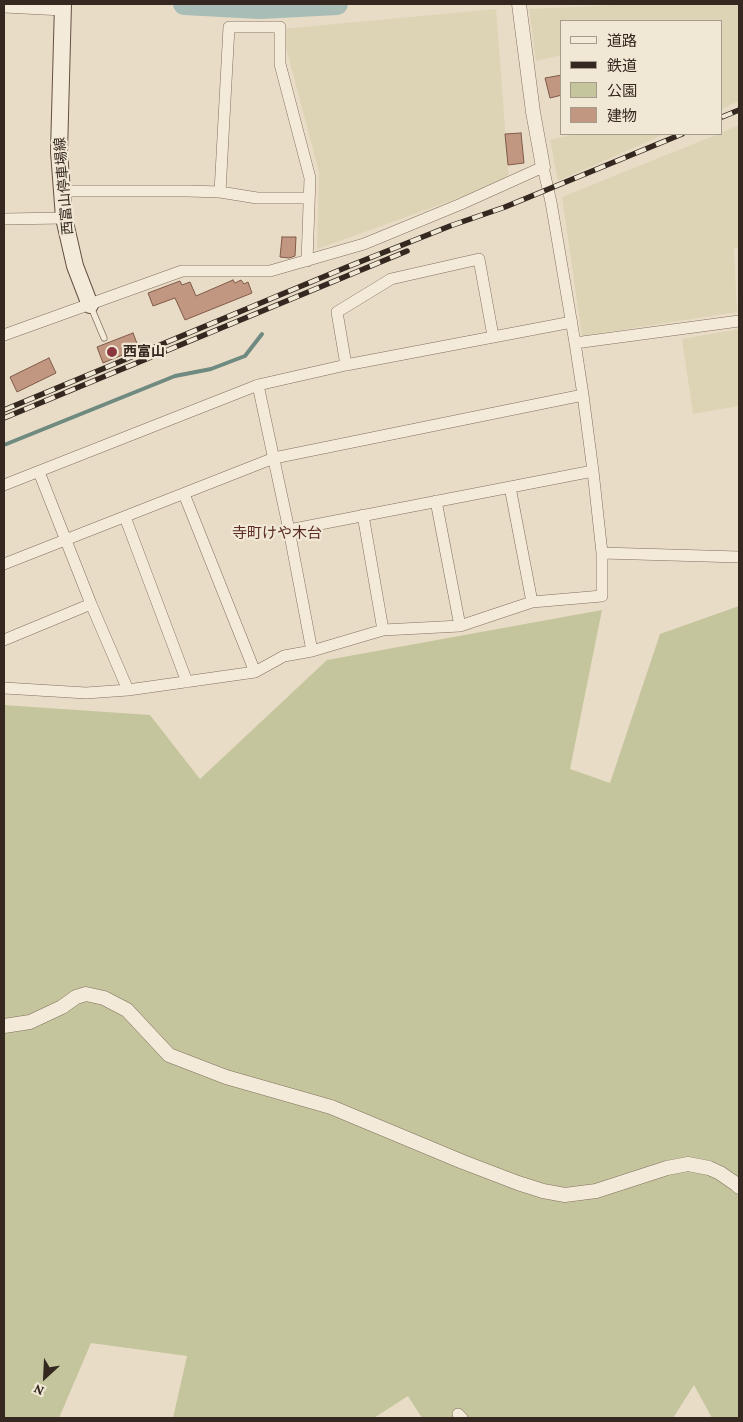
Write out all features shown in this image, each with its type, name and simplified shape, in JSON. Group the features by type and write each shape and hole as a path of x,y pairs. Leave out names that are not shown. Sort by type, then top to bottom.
{"main road":[{"name":"西富山停車場線","path":"63,7 58,152 64,218 75,266 90,305"}],"street":[{"path":"4,688 86,693 128,690 255,672 284,656 312,651 384,630 460,626 532,602 602,596 602,553 583,395 551,202 533,112 519,5"},
{"path":"4,7 63,7"},
{"path":"220,192 228,27 280,27 280,64 310,178 307,260"},
{"path":"4,335 182,271 270,271 364,244 461,204 543,167"},
{"path":"62,192 188,191 220,192 257,198 310,198"},
{"path":"4,219 64,218"},
{"path":"346,365 336,312 391,279 479,259 493,336"},
{"path":"575,343 739,321"},
{"path":"4,485 258,385 346,365 572,322"},
{"path":"258,385 289,530 312,651"},
{"path":"4,564 274,458 583,395"},
{"path":"289,530 593,471"},
{"path":"39,472 91,604 128,690"},
{"path":"510,487 532,602"},
{"path":"184,494 255,672"},
{"path":"436,501 460,626"},
{"path":"363,515 384,630"},
{"path":"125,517 187,682"},
{"path":"602,553 739,557"},
{"path":"4,640 91,604"},
{"path":"4,1026 30,1022 62,1007 76,996 86,994 104,998 127,1010 169,1055 226,1077 331,1107 463,1162 543,1191 565,1195 596,1191 668,1168 688,1164 709,1168 739,1187"}],"lane":[{"path":"90,305 104,338"}],"shaded area":[{"path":"641,4 739,4 739,101 723,109 723,20 560,20 560,55 536,61 529,9"},
{"path":"496,9 509,180 317,249 319,172 281,29"},
{"path":"739,125 739,247 734,248 737,312 582,336 562,197 716,135 723,135 723,132"},
{"path":"571,135 663,135 558,181 550,140"},
{"path":"739,329 739,406 693,414 682,339"}],"green space":[{"path":"739,606 739,1418 712,1418 694,1385 673,1418 422,1418 408,1396 374,1418 173,1418 187,1356 91,1343 59,1418 4,1418 4,705 150,715 200,779 327,660 602,610 570,769 610,783 660,634"}],"building":[{"path":"560,75 560,96 550,98 545,78"},
{"path":"521,133 524,163 508,165 505,134"},
{"path":"282,237 296,237 295,256 289,258 280,257"},
{"path":"233,280 235,283 241,280 244,284 248,282 252,293 185,320 175,298 153,306 148,293 180,281 182,285 190,282 196,296"},
{"path":"133,333 138,346 131,349 132,351 103,363 97,347"},
{"path":"49,358 56,373 17,392 10,377"}],"waterway":[{"path":"184,4 260,8 337,4"},
{"path":"4,445 175,376 211,369 245,356 262,334"}],"railway":[{"path":"723,117 739,110"},
{"path":"4,410 347,267 450,226 505,207 680,135"},
{"path":"4,418 407,251"}],"place":[{"name":"西富山","path":"112,352"}],"district":[{"name":"寺町けや木台","path":"277,533"}]}
